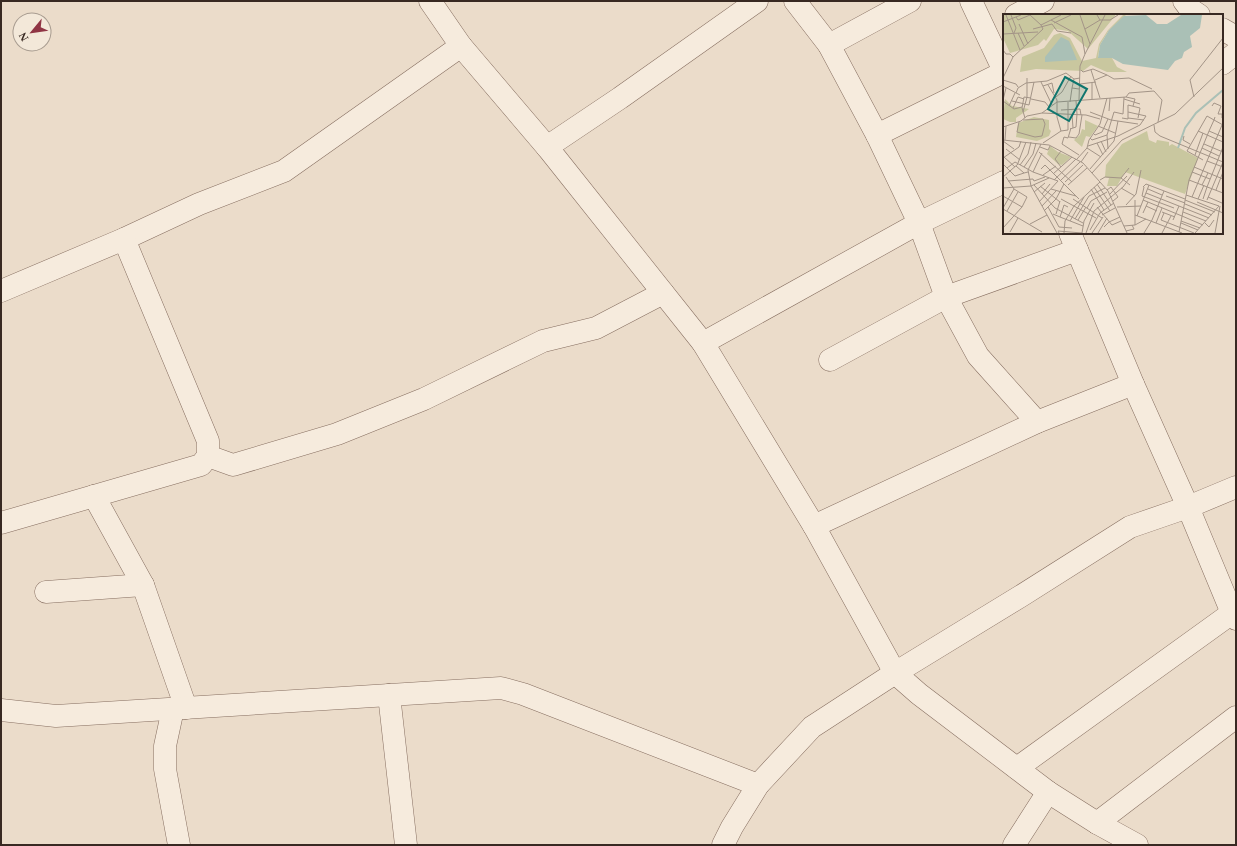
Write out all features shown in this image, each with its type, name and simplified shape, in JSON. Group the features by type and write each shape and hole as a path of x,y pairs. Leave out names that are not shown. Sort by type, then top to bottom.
{"street":[{"path":"430,1 461,46 547,147 703,343 814,526 895,674 1048,792 1097,823 1137,845"},
{"path":"547,147 620,98 757,1"},
{"path":"795,1 829,45 876,135 919,223 946,297 978,356 1037,422"},
{"path":"829,45 910,1"},
{"path":"971,1 995,26 1003,66"},
{"path":"1018,14 1043,1"},
{"path":"1184,1 1190,9 1198,14"},
{"path":"1223,30 1236,38"},
{"path":"1,291 124,239 199,204 284,171 461,46"},
{"path":"1223,63 1236,53"},
{"path":"876,135 1003,72"},
{"path":"703,343 919,223 1003,182"},
{"path":"1,523 201,465 208,456 208,441 124,239"},
{"path":"830,360 946,297 1074,242 1133,384 1188,507 1234,616 1017,768"},
{"path":"208,456 233,465 337,434 424,399 543,340 596,328 663,293"},
{"path":"814,526 1037,422 1133,384"},
{"path":"723,845 732,827 758,785 812,727 1130,527 1188,507 1236,487"},
{"path":"94,496 143,585 180,709 165,746 166,769 179,845"},
{"path":"46,592 143,585"},
{"path":"1,710 56,716 501,688 524,694 758,785"},
{"path":"389,695 406,845"},
{"path":"1097,823 1236,717"},
{"path":"1014,845 1048,792"}]}
